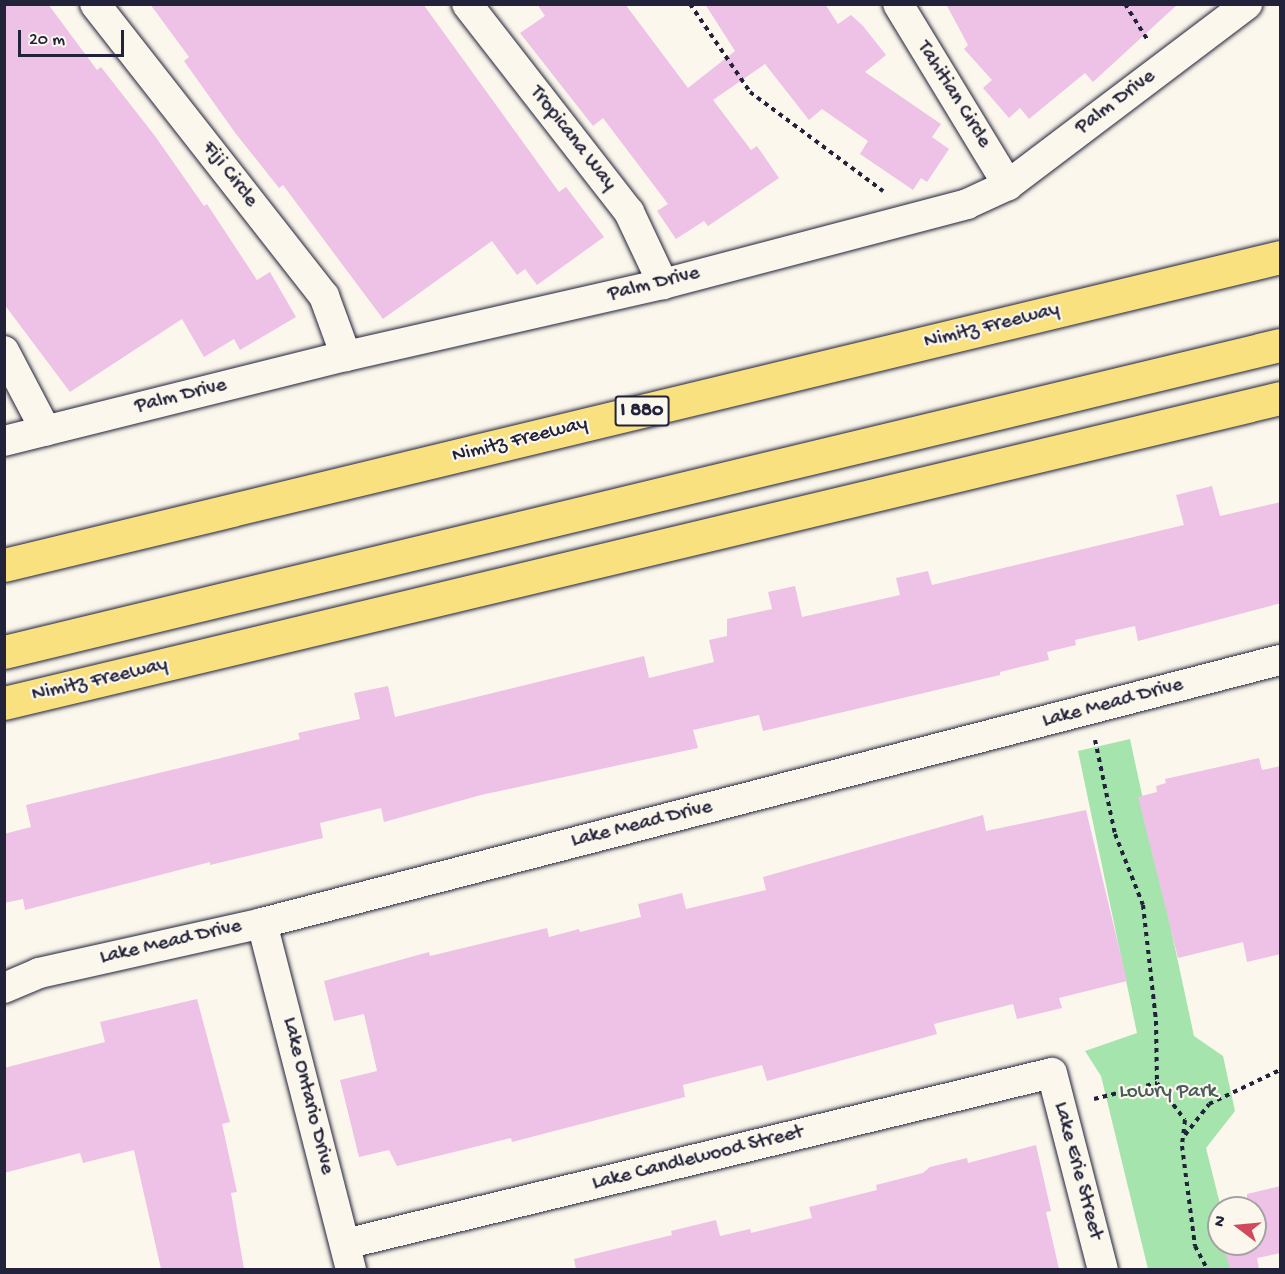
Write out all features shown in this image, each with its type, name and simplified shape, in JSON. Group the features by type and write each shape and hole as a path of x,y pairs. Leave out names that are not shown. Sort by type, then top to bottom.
{"highway":[{"name":"Nimitz Freeway","path":"4,565 1281,257"},
{"path":"4,652 1281,345"},
{"name":"Nimitz Freeway","path":"4,703 1281,398"}],"street":[{"name":"Fiji Circle","path":"95,4 324,296 346,356"},
{"name":"Tropicana Way","path":"467,4 629,212 663,284"},
{"name":"Tahitian Circle","path":"897,4 1008,185"},
{"name":"Palm Drive","path":"4,441 346,356 663,284 967,204 1008,185 1247,4"},
{"path":"4,351 46,431"},
{"name":"Lake Mead Drive","path":"4,988 39,973 262,923 1281,660"},
{"name":"Lake Ontario Drive","path":"262,923 348,1257"},
{"name":"Lake Candlewood Street","path":"348,1257 1052,1073"},
{"name":"Lake Erie Street","path":"1052,1073 1103,1269"}],"path":[{"path":"690,4 750,92 896,201 902,221"},
{"path":"1125,4 1154,50 1160,69"},
{"path":"1085,711 1103,765 1115,834 1143,905 1156,1021 1157,1083 1185,1120 1184,1136 1195,1246 1208,1269"},
{"path":"1184,1136 1209,1104 1281,1070"},
{"path":"1060,1107 1157,1083"}],"green space":[{"name":"Lowry Park","path":"1130,739 1194,1036 1223,1056 1235,1111 1206,1148 1218,1196 1207,1196 1207,1256 1234,1256 1237,1269 1148,1269 1101,1076 1085,1051 1137,1033 1078,751"}],"building":[{"path":"4,4 48,4 97,70 101,67 155,136 204,206 207,204 257,280 270,272 296,317 240,350 234,339 204,357 182,319 70,392 4,304"},
{"path":"150,4 423,4 559,192 566,187 604,237 537,285 525,269 517,275 492,241 383,319 283,185 279,188 236,134 184,61 189,57"},
{"path":"537,4 625,4 688,88 735,51 705,4 825,4 838,24 851,15 863,26 886,55 865,72 941,124 932,137 949,149 927,182 921,178 913,190 860,154 868,141 822,109 809,120 765,64 713,100 751,150 757,146 779,178 708,226 704,221 676,239 657,211 668,204 603,118 593,126 520,33 545,16"},
{"path":"946,4 1178,4 1093,82 1085,73 1029,119 1020,108 1009,118 983,88 992,80 964,49 968,45"},
{"path":"1212,486 1220,516 1281,502 1281,603 1138,641 1135,626 1075,640 1076,645 1047,652 1049,660 1000,672 1000,675 763,731 759,715 693,730 698,748 481,795 384,822 381,808 320,823 323,838 210,865 210,862 25,910 23,899 4,903 4,834 31,827 26,805 300,739 298,733 360,719 354,693 388,686 395,717 644,656 649,678 714,662 709,640 727,636 727,619 772,609 768,592 795,586 802,617 900,595 896,578 928,571 932,585 1184,525 1176,495"},
{"path":"1259,758 1262,770 1281,766 1281,954 1247,962 1243,942 1178,958 1138,797 1157,792 1156,786 1166,783 1165,779"},
{"path":"1086,810 1127,981 1059,998 1062,1008 1017,1019 1013,1004 934,1024 937,1034 767,1081 762,1065 683,1085 685,1097 512,1142 511,1138 397,1166 389,1150 359,1157 340,1080 377,1071 364,1014 334,1021 324,981 429,952 430,956 547,928 549,937 579,929 580,932 641,917 638,904 682,893 686,909 766,890 763,877 983,815 986,831"},
{"path":"197,999 230,1122 222,1124 237,1192 231,1193 244,1269 161,1269 134,1150 83,1163 80,1153 4,1173 4,1068 105,1042 100,1022"},
{"path":"1036,1145 1051,1211 1046,1212 1059,1269 576,1269 574,1259 672,1235 671,1231 716,1220 720,1236 750,1229 751,1233 812,1218 809,1207 877,1190 876,1185 923,1173 930,1167 967,1158 968,1163"},
{"path":"1281,1186 1281,1253 1267,1256 1267,1196 1247,1196 1247,1194"},
{"path":"1226,1256 1267,1256 1257,1258 1259,1269 1230,1269"}]}
